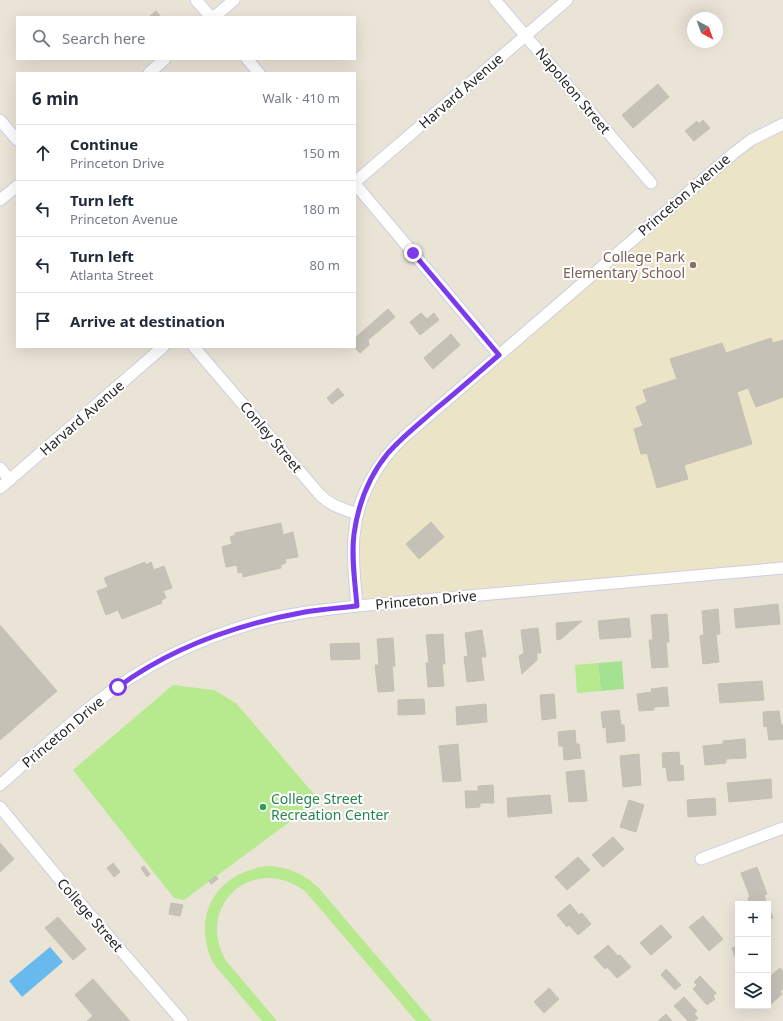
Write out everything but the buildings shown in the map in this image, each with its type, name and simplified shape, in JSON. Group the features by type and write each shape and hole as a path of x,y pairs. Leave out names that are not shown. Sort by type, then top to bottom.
{"street":[{"path":"196,0 210,16"},
{"path":"215,16 234,0"},
{"name":"Napoleon Street","path":"495,0 651,183"},
{"name":"Harvard Avenue","path":"356,182 567,0"},
{"path":"150,72 164,60"},
{"path":"248,60 258,72"},
{"path":"0,120 16,139"},
{"name":"Princeton Avenue","path":"357,606 353,555 354,534 358,514 365,491 375,471 388,453 403,438 734,153 751,140 783,124"},
{"path":"356,184 499,355"},
{"path":"0,200 16,187"},
{"name":"Harvard Avenue","path":"0,488 162,348"},
{"name":"Conley Street","path":"195,348 320,496 328,503 338,508 358,514"},
{"path":"0,468 10,480"},
{"name":"Princeton Drive","path":"0,785 95,704 127,680 169,656 213,637 259,622 306,612 357,606 783,568"},
{"name":"College Street","path":"0,807 61,881 182,1021"},
{"path":"701,859 783,828"}],"shaded area":[{"name":"College Park Elementary School","path":"783,126 783,569 355,605 355,530 372,470 731,157"}],"green space":[{"path":"622,661 624,689 601,691 598,663"},
{"path":"598,663 601,691 577,693 575,665"},
{"path":"173,685 214,690 236,703 319,800 184,900 174,898 73,770"},
{"path":"268,866 294,872 317,886 432,1021 416,1021 305,891 285,881 266,878 248,882 233,892 223,906 217,923 218,942 227,962 277,1021 262,1021 213,963 207,945 205,928 207,913 213,899 222,887 234,877 250,870"}],"water":[{"path":"50,947 63,962 22,997 9,981"}],"place":[{"name":"College Park Elementary School","path":"693,265"},
{"name":"College Street Recreation Center","path":"263,807"}],"route":[{"path":"118,687 127,680 169,656 213,637 259,622 306,612 357,606 353,555 354,534 365,491 375,471 388,453 403,438 499,355 413,253"}]}
